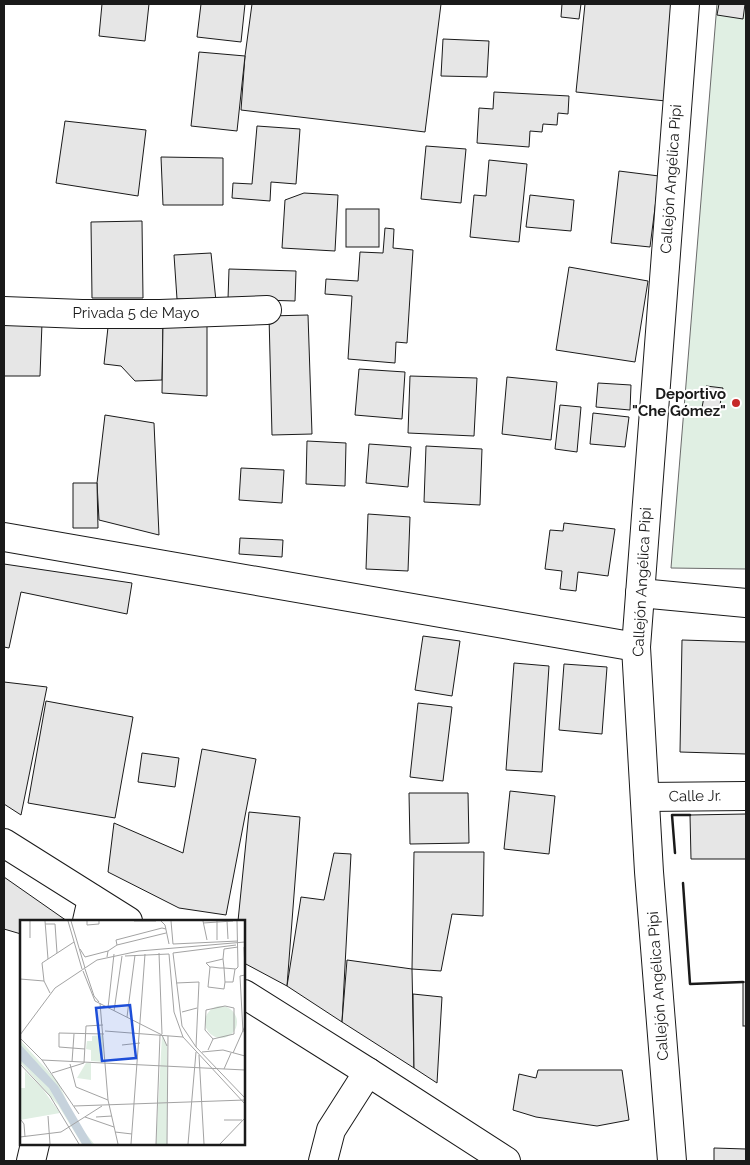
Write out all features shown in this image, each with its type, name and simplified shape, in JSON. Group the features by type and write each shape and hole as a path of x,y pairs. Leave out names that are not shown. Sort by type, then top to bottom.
{"street":[{"name":"Callejón Angélica Pipi","path":"672,1161 644,797 636,647 684,4"},
{"name":"Privada 5 de Mayo","path":"4,311 160,314 268,310"},
{"path":"4,537 636,647"},
{"path":"640,593 746,602"},
{"name":"Calle Jr.","path":"644,797 746,796"},
{"path":"4,843 90,910 125,920"},
{"path":"245,995 368,1072 495,1158"},
{"path":"323,1161 330,1130 368,1072"},
{"path":"31,1161 35,1145"}],"green space":[{"path":"717,4 746,4 746,569 671,568"}],"building":[{"path":"102,4 149,4 145,41 99,36"},
{"path":"201,4 245,4 241,42 197,37"},
{"path":"252,4 441,4 425,132 241,110 245,56"},
{"path":"562,4 581,4 579,19 561,17"},
{"path":"585,4 676,4 666,101 576,92"},
{"path":"719,4 745,4 743,19 717,15"},
{"path":"443,39 489,41 487,77 441,76"},
{"path":"199,52 245,56 237,131 191,126"},
{"path":"494,92 569,96 568,114 558,113 557,125 543,124 542,132 530,131 529,147 477,143 479,108 493,109"},
{"path":"65,121 146,130 138,196 56,183"},
{"path":"257,126 300,129 296,184 271,182 270,201 232,198 233,183 252,184"},
{"path":"426,146 466,149 461,203 421,199"},
{"path":"161,157 223,158 223,205 163,205"},
{"path":"489,160 527,164 519,242 470,237 474,195 486,196"},
{"path":"619,171 659,176 650,247 611,243"},
{"path":"304,193 338,195 335,251 282,248 285,200"},
{"path":"530,195 574,200 571,231 526,227"},
{"path":"346,209 379,209 379,247 346,247"},
{"path":"142,221 143,298 92,298 91,222"},
{"path":"385,228 394,229 393,248 413,250 407,343 396,342 395,363 348,359 352,296 325,294 326,279 358,281 360,252 383,253"},
{"path":"211,253 216,301 177,299 174,255"},
{"path":"569,267 648,281 635,362 556,350"},
{"path":"229,269 296,271 295,301 228,299"},
{"path":"308,315 312,434 272,435 269,316"},
{"path":"109,318 163,322 162,380 135,381 121,366 104,364"},
{"path":"4,319 42,323 40,376 4,376"},
{"path":"163,322 207,326 207,396 162,393"},
{"path":"359,369 405,372 402,419 355,415"},
{"path":"410,376 477,378 474,436 408,433"},
{"path":"507,377 557,382 551,440 502,434"},
{"path":"598,383 631,385 630,410 596,407"},
{"path":"706,386 723,388 718,416 701,413"},
{"path":"560,405 581,407 577,452 555,449"},
{"path":"593,413 629,417 625,447 590,444"},
{"path":"105,415 154,423 159,535 99,520 97,483"},
{"path":"307,441 346,443 345,486 306,484"},
{"path":"369,444 411,447 408,487 366,483"},
{"path":"426,446 482,449 480,505 424,502"},
{"path":"241,468 284,470 282,503 239,500"},
{"path":"73,483 97,483 98,528 73,528"},
{"path":"368,514 410,517 408,571 366,569"},
{"path":"564,523 615,529 608,576 578,572 576,591 560,589 562,571 545,569 550,530 563,531"},
{"path":"240,538 283,540 282,557 239,554"},
{"path":"4,564 132,583 127,614 21,592 9,648 4,647"},
{"path":"423,636 460,641 452,696 415,690"},
{"path":"682,640 746,642 746,754 680,752"},
{"path":"514,663 549,666 542,772 506,770"},
{"path":"564,664 607,667 602,734 559,730"},
{"path":"4,682 47,687 21,815 4,804"},
{"path":"46,701 133,717 115,818 28,803"},
{"path":"418,703 452,707 443,781 410,777"},
{"path":"202,749 256,759 226,915 179,908 108,872 114,823 183,853"},
{"path":"142,753 179,758 175,787 138,782"},
{"path":"510,791 555,796 549,854 504,849"},
{"path":"409,793 468,793 469,843 410,844"},
{"path":"249,812 300,817 287,986 245,964 245,920 238,920"},
{"path":"746,814 746,859 691,859 690,815"},
{"path":"414,852 484,852 483,916 452,914 441,971 412,969"},
{"path":"334,853 351,854 342,1022 287,986 301,897 324,900"},
{"path":"4,877 66,920 20,920 20,934 4,929"},
{"path":"347,960 412,969 414,1068 342,1022"},
{"path":"743,982 746,982 746,1026 743,1026"},
{"path":"413,994 442,997 437,1083 414,1068"},
{"path":"538,1070 622,1070 629,1120 597,1126 536,1117 513,1110 519,1074 536,1078"},
{"path":"714,1148 746,1149 746,1161 714,1161"}],"wall":[{"path":"675,853 672,815 690,815"},
{"path":"683,883 690,984 743,982"}],"place":[{"name":"Deportivo \"Che Gómez\"","path":"736,403"}]}
